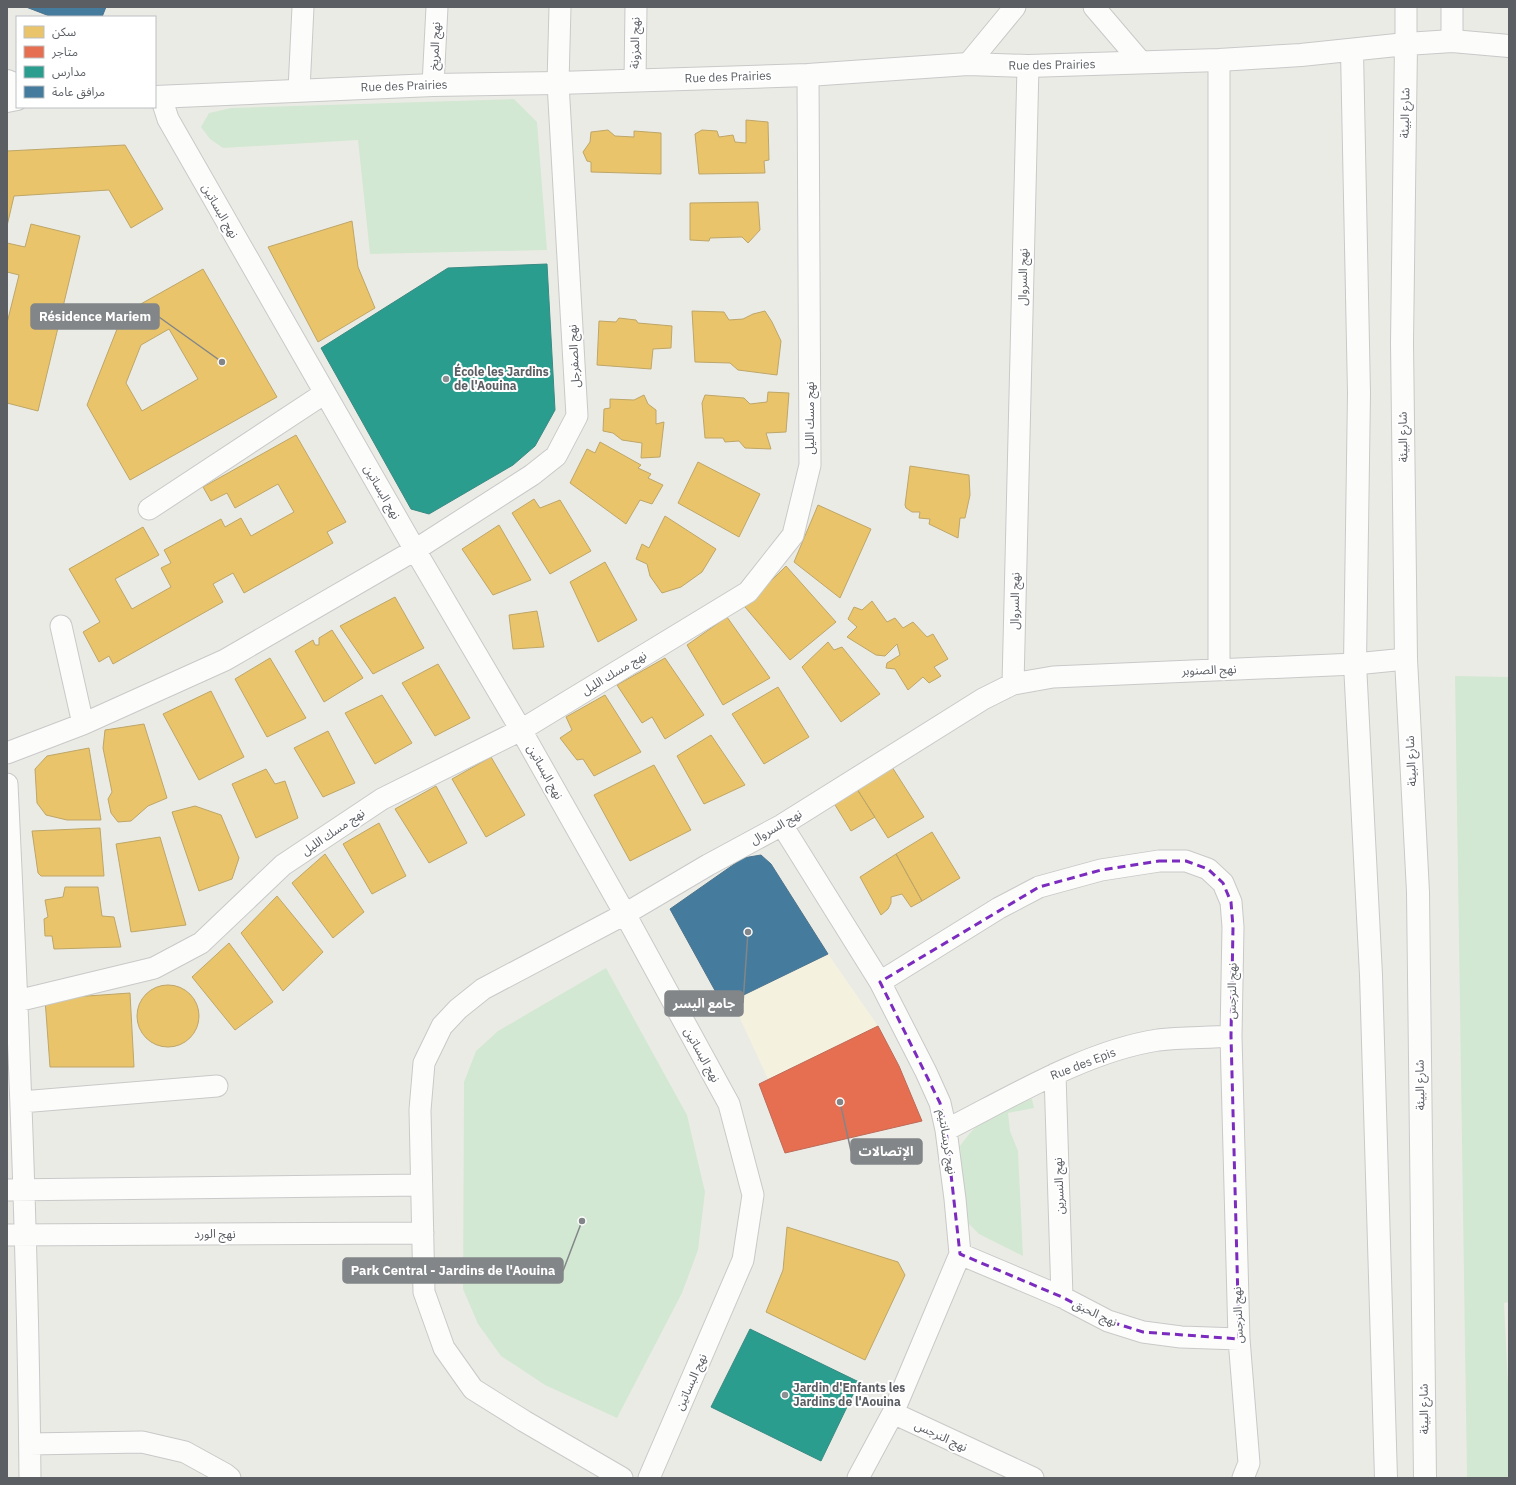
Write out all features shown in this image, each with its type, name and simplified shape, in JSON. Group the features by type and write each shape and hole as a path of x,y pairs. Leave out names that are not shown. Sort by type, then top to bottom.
{"street":[{"path":"299,90 303,7"},
{"name":"نهج المريخ","path":"434,85 437,7"},
{"name":"نهج الصفرجل","path":"7,753 84,724 225,660 415,550 532,475 556,456 577,416 558,83 560,7"},
{"name":"نهج المزونة","path":"635,80 636,7"},
{"path":"968,64 1015,7"},
{"path":"1094,7 1141,62"},
{"path":"1406,7 1406,44"},
{"path":"1452,7 1452,41"},
{"name":"Rue des Prairies","path":"158,97 434,85 558,83 808,75 968,64 1028,66 1219,60 1352,51 1406,44 1452,41 1509,46"},
{"name":"شارع البيئة","path":"1406,44 1402,343 1406,659 1418,892 1425,1478"},
{"path":"1352,51 1359,393 1355,664 1370,975 1386,1478"},
{"path":"1219,60 1220,670"},
{"name":"نهج السروال","path":"622,1478 524,1421 473,1389 444,1348 424,1292 420,1110 424,1062 442,1026 458,1008 483,989 625,914 708,865 782,825 983,699 1013,684 1028,66"},
{"name":"نهج مسك الليل","path":"17,1001 154,968 201,942 283,865 382,799 521,730 748,592 793,535 810,465 808,75"},
{"name":"نهج البساتين","path":"158,97 168,119 415,550 521,730 625,914 729,1104 753,1195 744,1260 649,1478"},
{"path":"149,509 325,393"},
{"path":"61,626 84,724"},
{"name":"نهج الصنوبر","path":"1013,684 1053,677 1355,664 1406,659"},
{"path":"7,784 21,1102 16,1190 17,1235 30,1444 30,1478"},
{"name":"نهج كريسانتيم","path":"782,825 880,982 926,1072 940,1103 946,1130 956,1199 960,1254 893,1413 858,1478"},
{"name":"نهج النرجس","path":"880,982 999,908 1039,887 1101,870 1159,861 1186,861 1208,869 1223,883 1231,902 1233,927 1231,1036 1239,1339 1249,1463 1243,1478"},
{"name":"Rue des Epis","path":"946,1130 1055,1074 1111,1052 1158,1040 1231,1036"},
{"name":"نهج النسرين","path":"1055,1074 1062,1297"},
{"path":"21,1102 217,1086"},
{"path":"16,1190 421,1185"},
{"name":"نهج الورد","path":"17,1235 422,1232"},
{"name":"نهج الحبق","path":"960,1254 1062,1297 1108,1322 1143,1332 1182,1337 1239,1339"},
{"name":"نهج النرجس","path":"893,1413 1034,1478"},
{"path":"30,1444 142,1442 185,1452 230,1478"}],"highlighted area":[{"path":"1159,861 1186,861 1208,869 1223,883 1231,902 1233,927 1231,1036 1239,1339 1143,1332 1108,1321 1062,1297 960,1254 946,1130 940,1103 880,982 1039,887 1101,870"}],"shaded area":[{"path":"828,954 878,1026 768,1079 732,1001"}],"green space":[{"path":"514,99 537,122 547,250 370,254 358,140 223,148 210,139 201,127 209,113 231,108"},
{"path":"1455,676 1509,677 1509,1302 1504,1303 1509,1405 1509,1478 1467,1478"},
{"path":"606,968 687,1115 705,1192 698,1250 682,1293 617,1418 545,1385 501,1356 478,1324 463,1289 464,1082 476,1051 498,1031"},
{"path":"1032,1099 1034,1108 1008,1113 1010,1131 1018,1151 1023,1256 979,1234 966,1221 960,1146 975,1128 991,1115 1009,1105"}],"building: سكن":[{"path":"746,120 768,122 769,160 764,161 765,173 699,174 695,134 702,130 717,131 719,137 733,135 735,142 746,143"},
{"path":"608,130 615,136 634,137 634,131 661,133 661,174 591,172 591,162 587,161 583,152 590,142 591,132"},
{"path":"125,145 163,209 131,228 109,190 14,196 7,226 7,151"},
{"path":"758,202 760,230 748,243 742,237 710,238 709,241 690,240 690,203"},
{"path":"352,221 358,267 375,308 318,342 268,247"},
{"path":"31,224 80,236 38,411 7,403 7,323 19,275 7,272 7,243 25,247"},
{"path":"203,269 277,397 130,480 87,405 123,314","holes":["169,329 198,379 142,411 126,383 141,345"]},
{"path":"692,311 724,312 729,320 743,319 753,314 765,311 781,341 777,375 738,370 730,363 695,362"},
{"path":"619,318 636,320 638,323 672,326 671,348 653,349 651,369 597,365 599,321 616,322"},
{"path":"768,392 789,393 786,432 766,433 771,449 745,448 739,441 725,442 723,438 705,438 702,403 705,395 744,398 750,404 767,402"},
{"path":"644,395 648,404 656,410 656,424 664,422 660,457 641,458 642,443 622,440 613,433 603,431 604,409 610,408 610,399 634,400"},
{"path":"296,435 346,522 327,532 333,543 244,593 233,573 213,584 223,602 113,664 109,656 99,662 83,632 100,622 69,569 143,527 159,555 115,579 132,609 171,587 161,568 171,563 164,550 221,519 225,527 241,518 251,536 294,512 278,484 235,508 227,493 211,501 203,487"},
{"path":"600,442 641,465 638,468 651,474 648,478 663,485 652,504 640,500 626,524 570,483 587,449 595,453"},
{"path":"698,462 760,494 739,537 678,503"},
{"path":"910,466 969,475 970,495 965,518 960,518 958,538 929,524 930,519 919,518 920,512 912,512 906,508 905,505"},
{"path":"534,499 540,508 560,500 591,551 550,574 512,513"},
{"path":"818,505 871,529 840,598 794,562"},
{"path":"665,516 716,549 702,572 681,587 662,593 650,576 647,564 636,559 642,544 649,548"},
{"path":"499,525 531,580 493,595 462,549"},
{"path":"605,562 637,620 598,642 570,582"},
{"path":"786,566 836,622 790,660 745,607"},
{"path":"395,597 424,648 373,674 340,626"},
{"path":"872,601 887,622 895,618 903,628 913,622 927,637 933,634 948,659 934,667 941,676 929,683 923,677 908,690 895,669 886,668 887,663 900,655 897,644 885,656 876,655 847,637 857,627 848,619 854,607 862,610"},
{"path":"537,611 544,647 513,649 509,615"},
{"path":"727,617 770,678 723,705 687,645"},
{"path":"332,630 363,678 324,702 295,651 313,640 315,645 319,645 319,638"},
{"path":"828,642 834,650 842,647 880,694 841,722 802,667"},
{"path":"270,658 306,718 267,737 235,679"},
{"path":"665,658 704,715 665,739 652,717 642,723 617,685"},
{"path":"438,664 470,718 435,736 402,683"},
{"path":"778,687 809,737 764,764 732,714"},
{"path":"211,691 244,757 199,780 163,714"},
{"path":"382,695 412,743 375,764 345,713"},
{"path":"605,695 641,752 594,776 583,759 577,760 560,738 572,730 566,717"},
{"path":"144,724 167,798 148,806 131,821 118,822 111,813 108,799 112,792 103,748 105,730"},
{"path":"328,731 355,783 323,797 294,748"},
{"path":"711,735 745,785 704,804 677,756"},
{"path":"89,748 101,820 67,820 46,815 37,803 35,769 47,756"},
{"path":"491,757 525,815 486,837 452,779"},
{"path":"654,765 691,830 630,861 594,795"},
{"path":"892,767 924,817 888,838 855,786"},
{"path":"266,769 275,784 285,781 298,818 256,838 232,784"},
{"path":"436,786 467,843 429,863 395,809"},
{"path":"855,786 875,817 851,831 832,800"},
{"path":"195,806 221,815 239,858 232,879 199,891 172,812"},
{"path":"379,823 406,876 372,894 343,844"},
{"path":"100,828 104,876 41,876 38,873 32,831"},
{"path":"932,832 960,878 922,901 896,854"},
{"path":"160,837 186,925 131,932 116,844"},
{"path":"325,854 364,912 333,938 292,883"},
{"path":"896,854 922,901 911,907 902,894 891,897 891,903 888,909 881,915 860,877"},
{"path":"65,887 98,887 102,916 114,917 121,947 54,949 52,936 45,936 44,919 48,917 45,900 63,897"},
{"path":"277,896 323,952 283,991 241,933"},
{"path":"229,943 273,1002 235,1030 192,977"},
{"path":"162,985 174,985 190,994 197,1004 199,1016 197,1028 190,1038 174,1047 162,1047 151,1042 142,1033 137,1022 137,1010 142,999 151,990"},
{"path":"130,993 134,1067 50,1067 45,999"},
{"path":"787,1227 898,1262 905,1275 865,1360 766,1312 783,1270"}],"building: متاجر":[{"path":"878,1026 899,1066 922,1121 785,1153 759,1084"}],"building: مدارس":[{"name":"École les Jardins de l'Aouina","path":"547,264 555,410 535,446 513,465 429,514 411,509 321,348 448,268"},
{"name":"Jardin d'Enfants les Jardins de l'Aouina","path":"750,1329 859,1382 821,1461 711,1407"}],"building: مرافق عامة":[{"path":"26,7 106,7 102,16 49,16"},
{"path":"761,855 771,864 828,954 723,1005 670,909 743,858"}],"place":[{"name":"Résidence Mariem","path":"222,362"},
{"name":"École les Jardins de l'Aouina","path":"446,379"},
{"name":"جامع اليسر","path":"748,932"},
{"name":"الإتصالات","path":"840,1102"},
{"name":"Park Central - Jardins de l'Aouina","path":"582,1221"},
{"name":"Jardin d'Enfants les Jardins de l'Aouina","path":"785,1395"}]}
